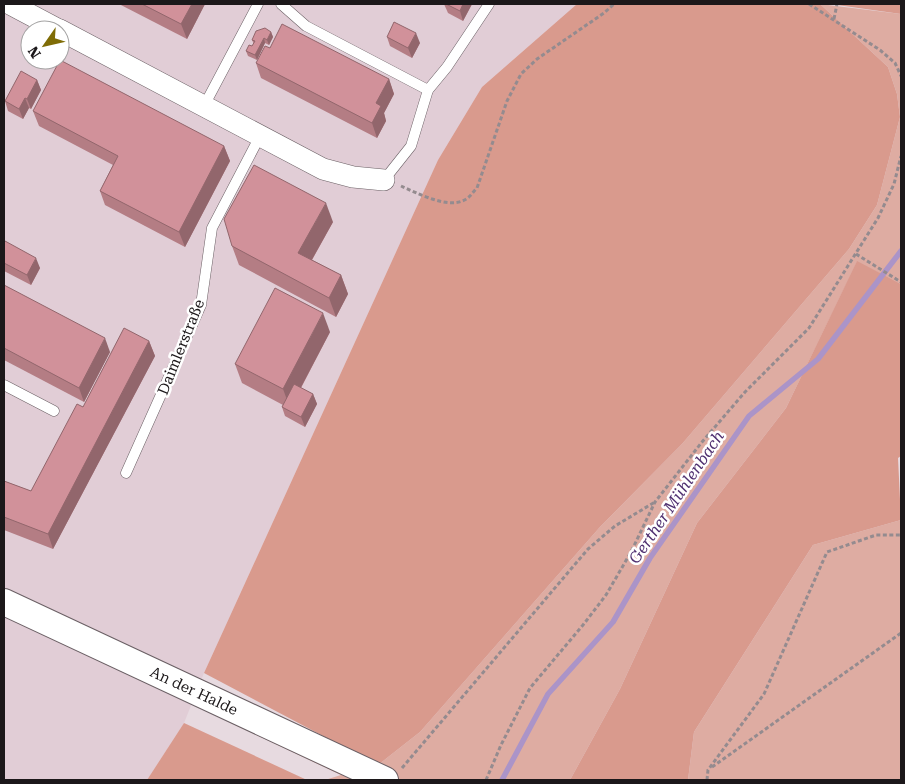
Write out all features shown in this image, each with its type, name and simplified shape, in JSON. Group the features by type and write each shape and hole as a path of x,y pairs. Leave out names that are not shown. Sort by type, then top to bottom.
{"street":[{"path":"10,4 41,20"},
{"path":"70,35 323,169 353,177 384,180"},
{"name":"An der Halde","path":"4,602 205,701 390,778"}],"lane":[{"path":"204,106 258,4"},
{"path":"281,4 306,26 428,90"},
{"path":"384,180 411,146 428,90 447,67 489,4"},
{"name":"Daimlerstraße","path":"126,473 201,305 212,228 260,136"},
{"path":"4,385 54,412"}],"path":[{"path":"384,180 424,196 450,203 460,202 469,198 477,188 507,101 521,74 537,58 604,14 614,4"},
{"path":"809,4 880,50 895,63 901,76"},
{"path":"834,19 837,4"},
{"path":"486,780 501,744 530,688 606,595 631,552 656,502 702,442 744,392 809,328 878,218 894,184 901,156"},
{"path":"856,254 900,282"},
{"path":"390,778 588,549 615,526 656,502"},
{"path":"707,780 708,770 764,694 827,552 876,535 901,535"},
{"path":"708,770 901,633"}],"shaded area":[{"path":"4,4 577,4 482,87 438,160 204,673 184,723 147,780 4,780"},
{"path":"577,4 820,4 888,67 897,94 900,117 877,205 849,249 682,444 600,527 420,732 378,765 204,673 438,160 482,87"},
{"path":"820,4 901,14 901,284 857,262 786,408 697,523 620,689 570,780 325,780 341,775 231,723 231,720 378,765 420,732 600,527 682,444 849,249 877,205 900,117 897,94 888,67"},
{"path":"830,4 901,4 901,14"},
{"path":"857,261 901,284 901,456 898,458 901,520 813,545 694,732 688,780 570,780 620,689 697,523 786,408"},
{"path":"901,520 901,780 688,780 694,732 813,545"},
{"path":"184,723 307,780 147,780"}],"building":[{"path":"142,4 192,4 181,24"},
{"path":"446,4 463,4 460,11"},
{"path":"394,22 416,33 408,48 387,37"},
{"path":"282,24 389,79 376,103 381,106 372,123 256,63 265,46 270,48"},
{"path":"265,28 271,32 267,40 264,38 255,55 246,51 249,45 252,46 255,41 252,40 256,31"},
{"path":"70,65 224,146 179,232 100,191 118,156 33,111 55,70 70,70"},
{"path":"21,71 37,80 27,99 25,98 19,109 5,101"},
{"path":"254,165 326,203 298,253 341,275 329,298 232,246 224,219"},
{"path":"5,241 36,258 27,275 4,263"},
{"path":"4,285 105,338 79,388 4,348"},
{"path":"275,288 323,313 283,389 235,364"},
{"path":"124,328 149,341 48,534 4,517 4,481 31,491 77,404 83,407"},
{"path":"294,384 313,394 301,417 282,407"}],"waterway":[{"name":"Gerther Mühlenbach","path":"502,780 548,694 613,622 650,558 749,416 818,359 901,251"}]}
